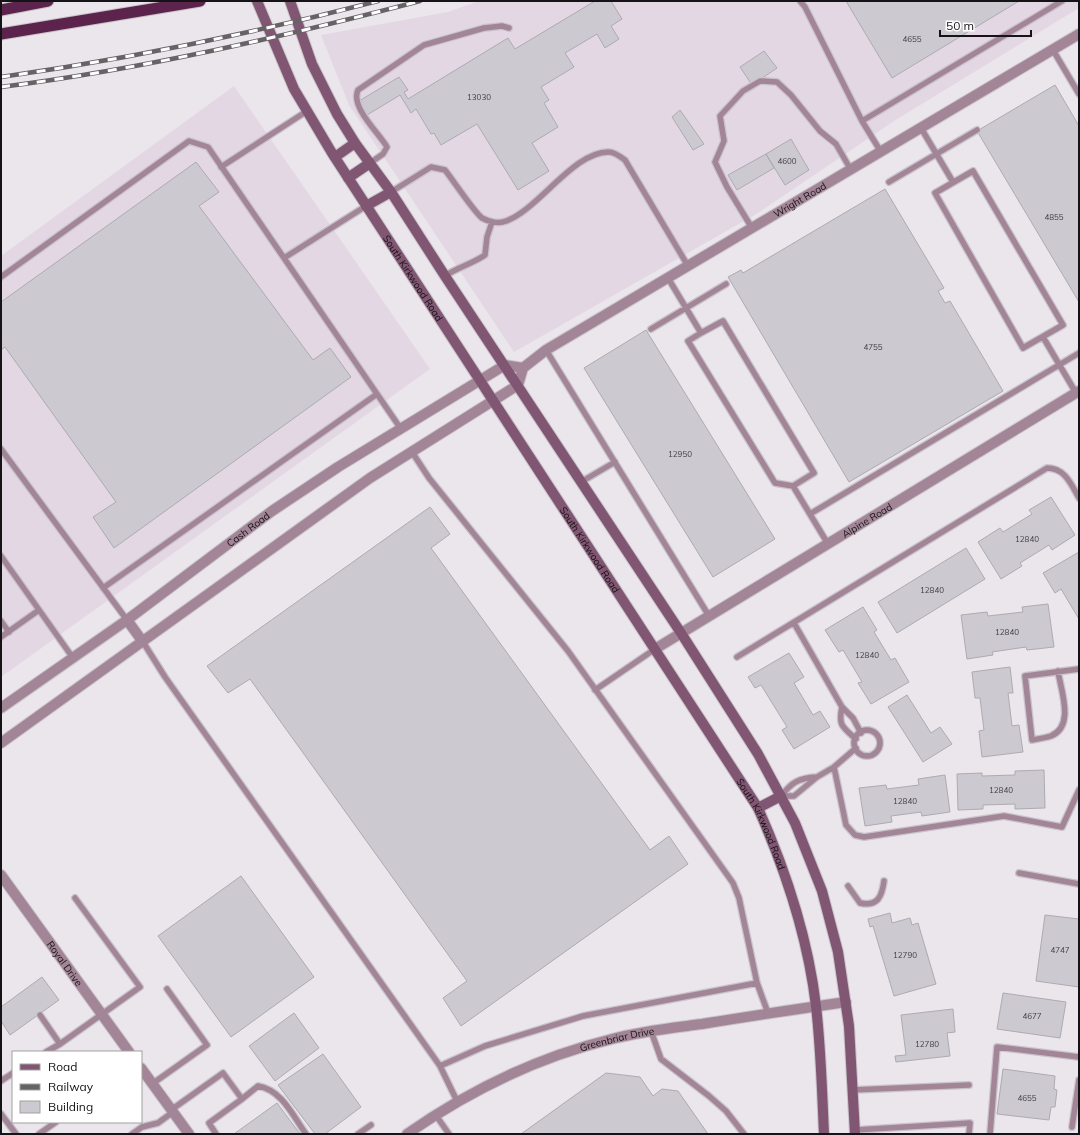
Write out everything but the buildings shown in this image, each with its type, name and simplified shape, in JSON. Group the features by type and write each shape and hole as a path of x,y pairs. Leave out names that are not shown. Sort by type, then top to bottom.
{"highway":[{"path":"1,10 48,1"},
{"path":"1,34 200,1"}],"main road":[{"name":"South Kirkwood Road","path":"257,1 294,89 334,157 758,808 789,886 810,969 816,1006 824,1134"},
{"path":"290,1 305,45 321,83 355,143 391,192 681,633 758,754 795,823 822,891 838,952 846,1002 855,1132"},
{"path":"334,157 355,143"},
{"path":"348,178 370,163"},
{"path":"366,206 391,192"},
{"path":"758,808 781,796"}],"street":[{"name":"Wright Road","path":"523,368 546,350 1079,34"},
{"name":"Cash Road","path":"1,708 127,620 272,511 338,467 481,382 505,365"},
{"path":"1,743 370,478 518,385 523,368 505,365"},
{"name":"Alpine Road","path":"655,649 1078,394"},
{"path":"127,620 143,642"},
{"name":"Royal Drive","path":"1,875 128,1051"},
{"name":"Greenbriar Drive","path":"407,1134 457,1100 497,1080 578,1048 613,1038 651,1031 846,1002"},
{"path":"142,1069 189,1134"}],"lane":[{"path":"800,1 805,7 862,121 881,152"},
{"path":"862,121 1062,1"},
{"path":"370,163 387,148 363,114 356,93 358,90 424,45 484,28 502,26 509,28"},
{"path":"1053,50 1079,94"},
{"path":"752,228 727,187 715,162 724,141 720,116 743,91 760,81 777,82 791,95 820,131 836,144 851,170"},
{"path":"222,167 307,111"},
{"path":"921,128 953,182"},
{"path":"889,182 977,130"},
{"path":"1,277 189,141 208,147 401,429"},
{"path":"391,192 431,167 445,170 482,218 492,222 506,222 525,209 570,171 593,154 610,152 625,160 688,266"},
{"path":"973,171 1062,325 1043,337 1024,348 935,193 973,171"},
{"path":"284,258 366,206"},
{"path":"445,276 455,269 474,262 485,255 487,237 492,222"},
{"path":"668,278 701,333"},
{"path":"651,328 726,284"},
{"path":"723,321 814,474 793,486 775,483 688,341 723,321"},
{"path":"1043,337 1078,394"},
{"path":"546,350 709,616"},
{"path":"810,514 1079,353"},
{"path":"103,588 377,394"},
{"path":"1,449 127,620"},
{"path":"412,452 429,478 568,651 733,882 739,898 757,984 768,1013"},
{"path":"582,482 615,462"},
{"path":"737,657 1047,468 1056,468 1063,474 1079,498"},
{"path":"793,486 828,544"},
{"path":"1,556 73,658"},
{"path":"1,637 39,610"},
{"path":"1,621 9,632"},
{"path":"794,623 842,707 853,718 861,732"},
{"path":"143,642 165,677 440,1066 457,1100"},
{"path":"595,690 655,649"},
{"path":"1058,672 1065,717 1063,727 1049,737 1032,740 1025,676 1079,669"},
{"path":"842,707 840,718 842,727 856,739"},
{"path":"869,731 877,735 880,743 880,747 868,756 860,754 856,748 856,739 861,732 869,731"},
{"path":"781,796 794,796 817,777 834,767 856,748"},
{"path":"834,767 846,825 855,835 864,837 1004,816 1062,827 1079,790"},
{"path":"781,796 790,785 805,778 817,777"},
{"path":"1019,873 1079,884"},
{"path":"848,886 860,903 865,904 872,903 878,899 882,894 884,881"},
{"path":"48,1051 102,1015 140,987 75,898"},
{"path":"440,1066 485,1046 583,1016 757,984"},
{"path":"152,1084 207,1045 167,988"},
{"path":"40,1015 60,1044"},
{"path":"651,1031 661,1059 710,1096 726,1111 744,1134"},
{"path":"990,1134 997,1047 1079,1057"},
{"path":"132,1134 142,1127 158,1123 223,1073 242,1099"},
{"path":"1,1081 12,1074"},
{"path":"1072,1127 1079,1080"},
{"path":"216,1134 209,1123 258,1086 269,1088 277,1094 306,1134"},
{"path":"852,1090 969,1086"},
{"path":"1,1114 16,1134"},
{"path":"435,1114 450,1134"},
{"path":"39,1134 55,1123"},
{"path":"855,1132 890,1131 970,1123 969,1134"},
{"path":"358,1134 371,1125"}],"shaded area":[{"path":"479,1 1079,1 1079,8 894,121 758,213 514,352 349,105 321,35 448,12"},
{"path":"234,86 430,369 1,677 1,256"}],"railway":[{"path":"1,77 96,62 191,44 285,24 378,1"},
{"path":"1,87 107,71 212,51 420,1"}]}
